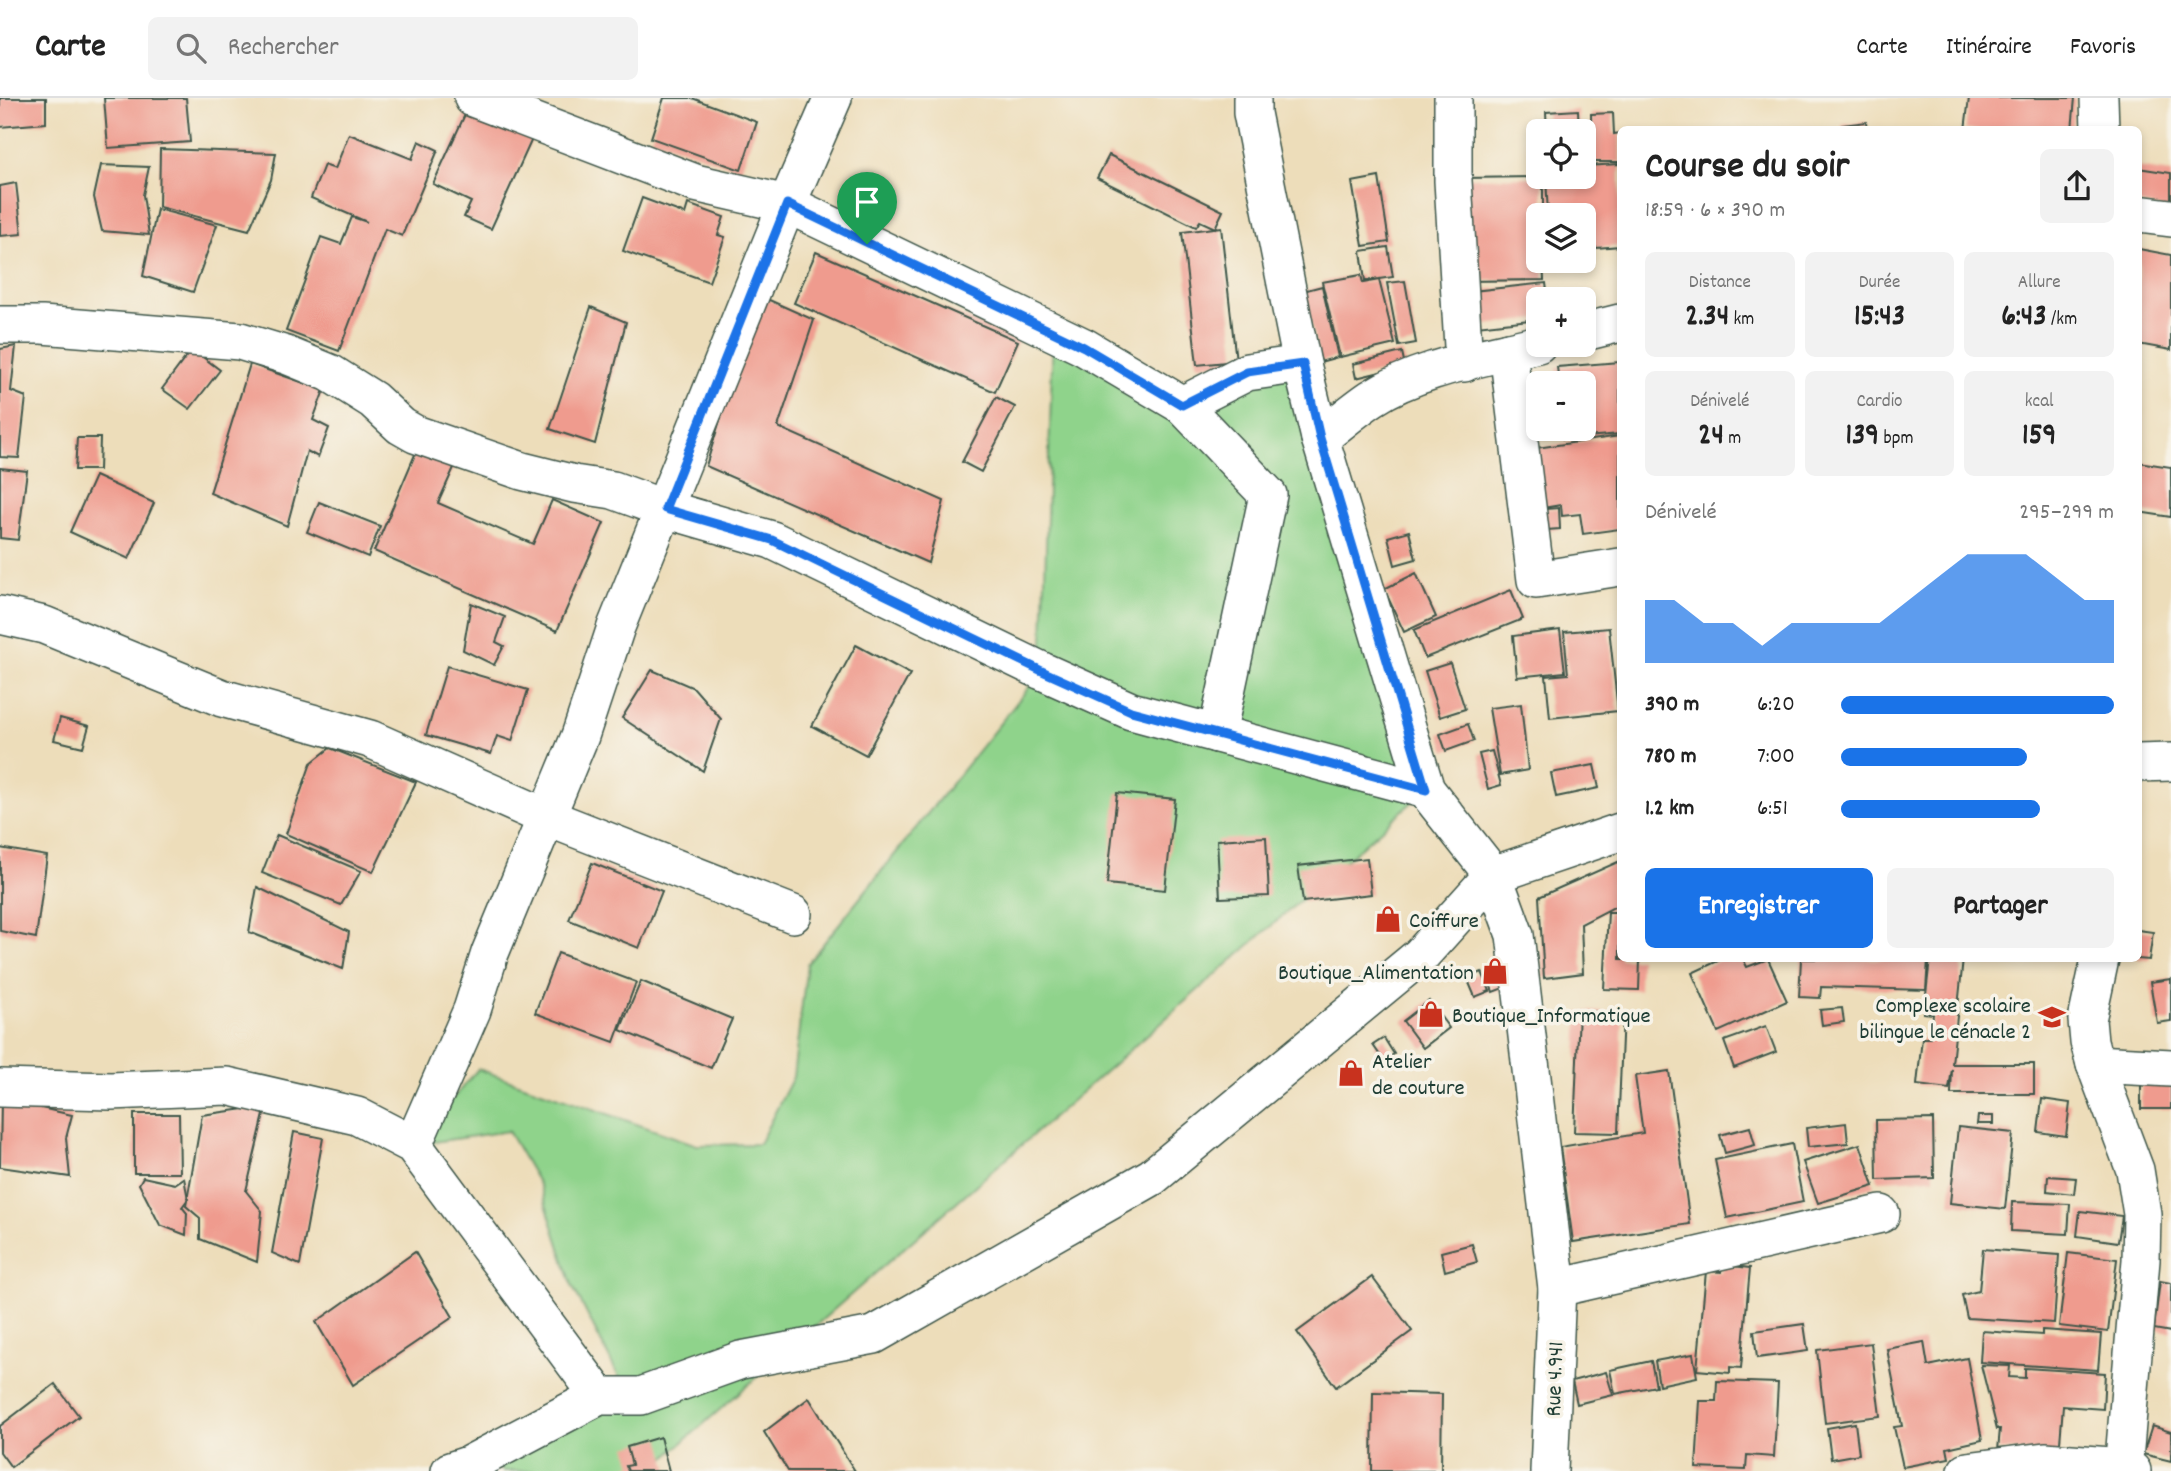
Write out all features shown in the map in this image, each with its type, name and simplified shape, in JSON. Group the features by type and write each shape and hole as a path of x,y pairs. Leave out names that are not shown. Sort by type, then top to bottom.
{"street":[{"path":"473,98 695,183 787,204 1084,347 1182,405 1268,495 1217,734"},
{"path":"413,1145 472,1010 490,953 580,736 616,626 787,204 833,98"},
{"path":"1252,98 1252,113 1320,438 1426,790"},
{"path":"1453,98 1453,181 1464,363"},
{"path":"2099,98 2100,126"},
{"path":"2142,214 2171,218"},
{"path":"1596,329 1617,324"},
{"path":"0,325 42,325 240,341 286,355 330,373 373,400 401,426 415,434 522,471 613,490 665,509 772,540 1042,671 1131,711 1426,790"},
{"path":"1320,438 1373,397 1405,382 1523,348 1536,580 1617,567"},
{"path":"1182,405 1247,372 1303,364"},
{"path":"0,615 44,625 222,698 370,739 546,817 793,914"},
{"path":"2142,763 2171,762"},
{"name":"Rue 4.941","path":"1426,790 1493,875 1516,935 1557,1288 1549,1471"},
{"path":"465,1469 599,1396 641,1396 741,1360 874,1335 1152,1177 1421,955 1493,875 1617,833"},
{"path":"1967,1471 2045,1461 2126,1470 2143,1214 2135,1170 2095,1064 2087,1020 2099,962"},
{"path":"2095,1064 2171,1068"},
{"path":"0,1088 111,1091 227,1086 357,1116 413,1145 599,1396"},
{"path":"1557,1288 1881,1214"}],"green space":[{"path":"1053,333 1182,404 1302,364 1426,790 650,1471 503,1471 478,1446 625,1389 572,1285 540,1186 508,1131 413,1145 478,1069 697,1145 759,1144 793,1077 807,964 1042,671"}],"building":[{"path":"0,98 46,98 46,123 0,127"},
{"path":"104,98 186,98 190,142 108,148"},
{"path":"664,98 692,98 757,122 741,170 651,138"},
{"path":"1969,98 2075,98 2072,126 1966,126"},
{"path":"467,110 532,139 491,229 464,217 471,202 433,184"},
{"path":"1578,110 1578,119 1546,119 1546,112"},
{"path":"1613,113 1614,134 1617,134 1617,162 1596,162 1596,119 1591,119 1591,114"},
{"path":"1866,122 1866,126 1842,126"},
{"path":"349,134 412,159 419,141 438,150 402,236 385,229 339,351 286,331 321,237 341,244 352,217 367,222 311,198 324,165 335,169"},
{"path":"160,149 276,153 271,180 249,230 159,207"},
{"path":"1109,155 1223,211 1215,228 1200,221 1196,227 1097,178"},
{"path":"1617,164 1617,246 1596,248 1596,203 1547,203 1547,189 1596,189 1596,165"},
{"path":"101,165 149,167 143,195 149,235 102,231 94,197"},
{"path":"2142,169 2171,173 2171,210 2142,205"},
{"path":"1379,177 1389,242 1363,246 1352,182"},
{"path":"1526,177 1526,189 1543,189 1543,203 1526,203 1526,273 1544,273 1544,280 1464,281 1463,178"},
{"path":"16,183 22,234 0,236 0,186"},
{"path":"642,198 685,214 688,204 724,217 718,235 725,237 709,282 623,251"},
{"path":"157,209 217,225 193,292 143,276"},
{"path":"1221,227 1236,361 1197,365 1182,232"},
{"path":"1388,247 1393,277 1365,281 1361,251"},
{"path":"2142,250 2171,255 2171,350 2142,345"},
{"path":"816,252 1018,341 995,392 794,303"},
{"path":"1361,275 1363,283 1379,280 1395,344 1340,357 1322,282"},
{"path":"1405,281 1416,343 1399,346 1387,283"},
{"path":"1546,283 1546,287 1526,287 1526,320 1477,326 1473,291"},
{"path":"1322,286 1338,357 1320,362 1303,291"},
{"path":"758,295 814,320 778,427 944,501 928,563 706,466"},
{"path":"591,307 626,322 595,444 550,429"},
{"path":"16,346 11,391 26,397 19,458 0,457 0,349"},
{"path":"192,349 220,370 190,409 162,389"},
{"path":"1402,352 1405,366 1356,378 1353,364"},
{"path":"1617,362 1617,434 1596,436 1596,371 1558,371 1557,367"},
{"path":"250,364 324,390 313,420 329,428 318,457 307,451 287,526 210,493"},
{"path":"996,397 1015,407 981,472 962,462"},
{"path":"1617,436 1617,529 1583,534 1580,514 1562,516 1561,505 1543,508 1536,448"},
{"path":"77,438 100,438 99,470 75,470"},
{"path":"419,445 457,461 438,503 533,544 552,500 604,523 557,631 374,551"},
{"path":"2142,463 2171,467 2171,517 2142,513"},
{"path":"0,468 27,471 18,540 0,538"},
{"path":"95,476 154,503 129,559 70,532"},
{"path":"319,502 380,526 368,557 307,532"},
{"path":"1559,508 1560,529 1532,531 1530,510"},
{"path":"1409,531 1416,559 1395,565 1388,537"},
{"path":"1416,573 1436,617 1404,632 1384,589"},
{"path":"1511,590 1523,619 1425,658 1414,630"},
{"path":"471,603 505,617 496,642 504,646 494,665 463,650"},
{"path":"1609,628 1617,711 1550,718 1546,676 1568,674 1564,632"},
{"path":"1560,630 1565,672 1517,677 1513,636"},
{"path":"856,645 910,674 866,755 812,726"},
{"path":"1450,663 1465,709 1440,717 1425,671"},
{"path":"447,666 528,690 512,741 497,736 491,754 426,735"},
{"path":"652,670 694,688 721,719 703,771 622,718"},
{"path":"1521,704 1528,770 1500,775 1489,708"},
{"path":"60,718 89,726 83,747 54,740"},
{"path":"1468,724 1474,741 1446,751 1440,734"},
{"path":"330,748 416,782 373,872 286,834 311,763"},
{"path":"1492,751 1501,785 1488,789 1479,754"},
{"path":"1594,765 1599,788 1556,797 1551,773"},
{"path":"1117,793 1175,799 1165,890 1107,884"},
{"path":"277,835 361,871 341,905 262,873"},
{"path":"1266,837 1269,896 1220,898 1217,840"},
{"path":"0,848 47,856 36,938 0,931"},
{"path":"1367,858 1371,894 1303,902 1298,866"},
{"path":"1617,862 1617,906 1581,924 1583,973 1544,978 1539,897"},
{"path":"592,863 662,891 639,948 569,920"},
{"path":"257,887 349,932 343,969 249,932"},
{"path":"1608,912 1617,912 1617,962 1640,962 1639,990 1604,989"},
{"path":"2142,931 2153,932 2149,960 2142,959"},
{"path":"558,953 636,982 614,1042 535,1013"},
{"path":"1716,962 1744,962 1747,967 1769,962 1787,1001 1718,1032 1692,973"},
{"path":"1801,962 1928,962 1926,990 1821,987 1820,998 1799,997"},
{"path":"1930,962 1963,962 1952,1064 2034,1064 2034,1094 1951,1094 1952,1069 1949,1089 1917,1085 1922,1038 1930,1038 1933,1014 1924,1013"},
{"path":"1508,967 1514,984 1493,992 1487,975"},
{"path":"1482,972 1490,991 1475,997 1467,978"},
{"path":"2171,979 2171,1021 2157,1023 2150,982"},
{"path":"641,981 732,1019 711,1068 620,1030"},
{"path":"1429,1001 1449,1028 1423,1048 1403,1021"},
{"path":"1842,1008 1844,1022 1822,1025 1820,1010"},
{"path":"1579,1011 1623,1013 1618,1133 1574,1132"},
{"path":"1766,1026 1776,1052 1734,1068 1724,1041"},
{"path":"1384,1038 1394,1054 1384,1061 1373,1045"},
{"path":"1669,1071 1690,1224 1573,1242 1560,1147 1643,1133 1635,1076"},
{"path":"2141,1076 2171,1076 2171,1109 2141,1109"},
{"path":"1,1099 72,1115 66,1138 70,1177 0,1167"},
{"path":"2042,1099 2070,1103 2066,1136 2038,1132"},
{"path":"266,1106 246,1191 262,1211 257,1262 200,1239 200,1218 186,1206 202,1115"},
{"path":"134,1114 179,1114 180,1173 134,1173"},
{"path":"1978,1116 1993,1116 1993,1124 1977,1124"},
{"path":"1933,1119 1934,1178 1877,1180 1876,1120"},
{"path":"1846,1123 1848,1143 1808,1147 1806,1128"},
{"path":"1750,1127 1755,1145 1725,1153 1720,1135"},
{"path":"1958,1127 2013,1133 2005,1209 1950,1203"},
{"path":"294,1132 323,1138 300,1265 272,1253"},
{"path":"1792,1144 1803,1202 1727,1218 1715,1160"},
{"path":"1860,1144 1874,1186 1818,1203 1803,1162"},
{"path":"2048,1176 2076,1178 2074,1194 2047,1191"},
{"path":"143,1177 175,1184 184,1178 188,1199 182,1207 187,1213 186,1235 160,1225 139,1184"},
{"path":"2012,1202 2070,1204 2068,1234 2011,1231"},
{"path":"2080,1211 2122,1216 2118,1242 2077,1236"},
{"path":"1472,1244 1477,1262 1445,1271 1441,1252"},
{"path":"1983,1249 2059,1255 2054,1323 1967,1318 1962,1295 1979,1291"},
{"path":"415,1252 453,1317 353,1385 316,1322"},
{"path":"2068,1253 2117,1259 2108,1332 2059,1326"},
{"path":"1722,1265 1750,1268 1741,1368 1730,1367 1730,1373 1697,1370 1706,1271 1721,1272"},
{"path":"1372,1277 1412,1331 1336,1387 1297,1332"},
{"path":"2160,1281 2171,1283 2171,1332 2154,1329"},
{"path":"1804,1324 1808,1351 1757,1358 1754,1331"},
{"path":"2042,1330 2101,1334 2098,1370 1980,1362 1982,1331 2042,1335"},
{"path":"1924,1342 1928,1366 1967,1358 1982,1440 1947,1448 1949,1458 1903,1467 1894,1427 1902,1426 1887,1349"},
{"path":"1871,1343 1880,1416 1825,1423 1817,1350"},
{"path":"1693,1354 1697,1377 1659,1385 1655,1361"},
{"path":"1651,1361 1656,1386 1615,1394 1610,1370"},
{"path":"1981,1365 2010,1366 2009,1377 2025,1378 2025,1368 2105,1373 2103,1409 2063,1406 2059,1455 1998,1450 2000,1429 1997,1429"},
{"path":"1606,1372 1613,1395 1577,1404 1572,1381"},
{"path":"1717,1381 1778,1383 1774,1457 1747,1455 1746,1470 1696,1468 1700,1401 1716,1401"},
{"path":"55,1384 79,1416 11,1467 0,1452 0,1426"},
{"path":"1373,1392 1442,1394 1441,1471 1372,1471"},
{"path":"809,1398 855,1471 788,1471 764,1432"},
{"path":"1855,1423 1859,1454 1831,1459 1827,1428"},
{"path":"2152,1426 2171,1432 2171,1461 2143,1454"},
{"path":"660,1437 669,1471 628,1471 626,1466 632,1465 627,1447"}],"place":[{"name":"Coiffure","path":"1388,919"},
{"name":"Boutique_Alimentation","path":"1495,971"},
{"name":"Boutique_Informatique","path":"1431,1014"},
{"name":"Complexe scolaire bilingue le cénacle 2","path":"2052,1017"},
{"name":"Atelier de couture","path":"1351,1073"}],"route":[{"path":"787,204 867,244 1084,347 1182,405 1247,372 1303,364 1320,438 1426,790 1131,711 1042,671 772,540 665,509 787,204"}]}
